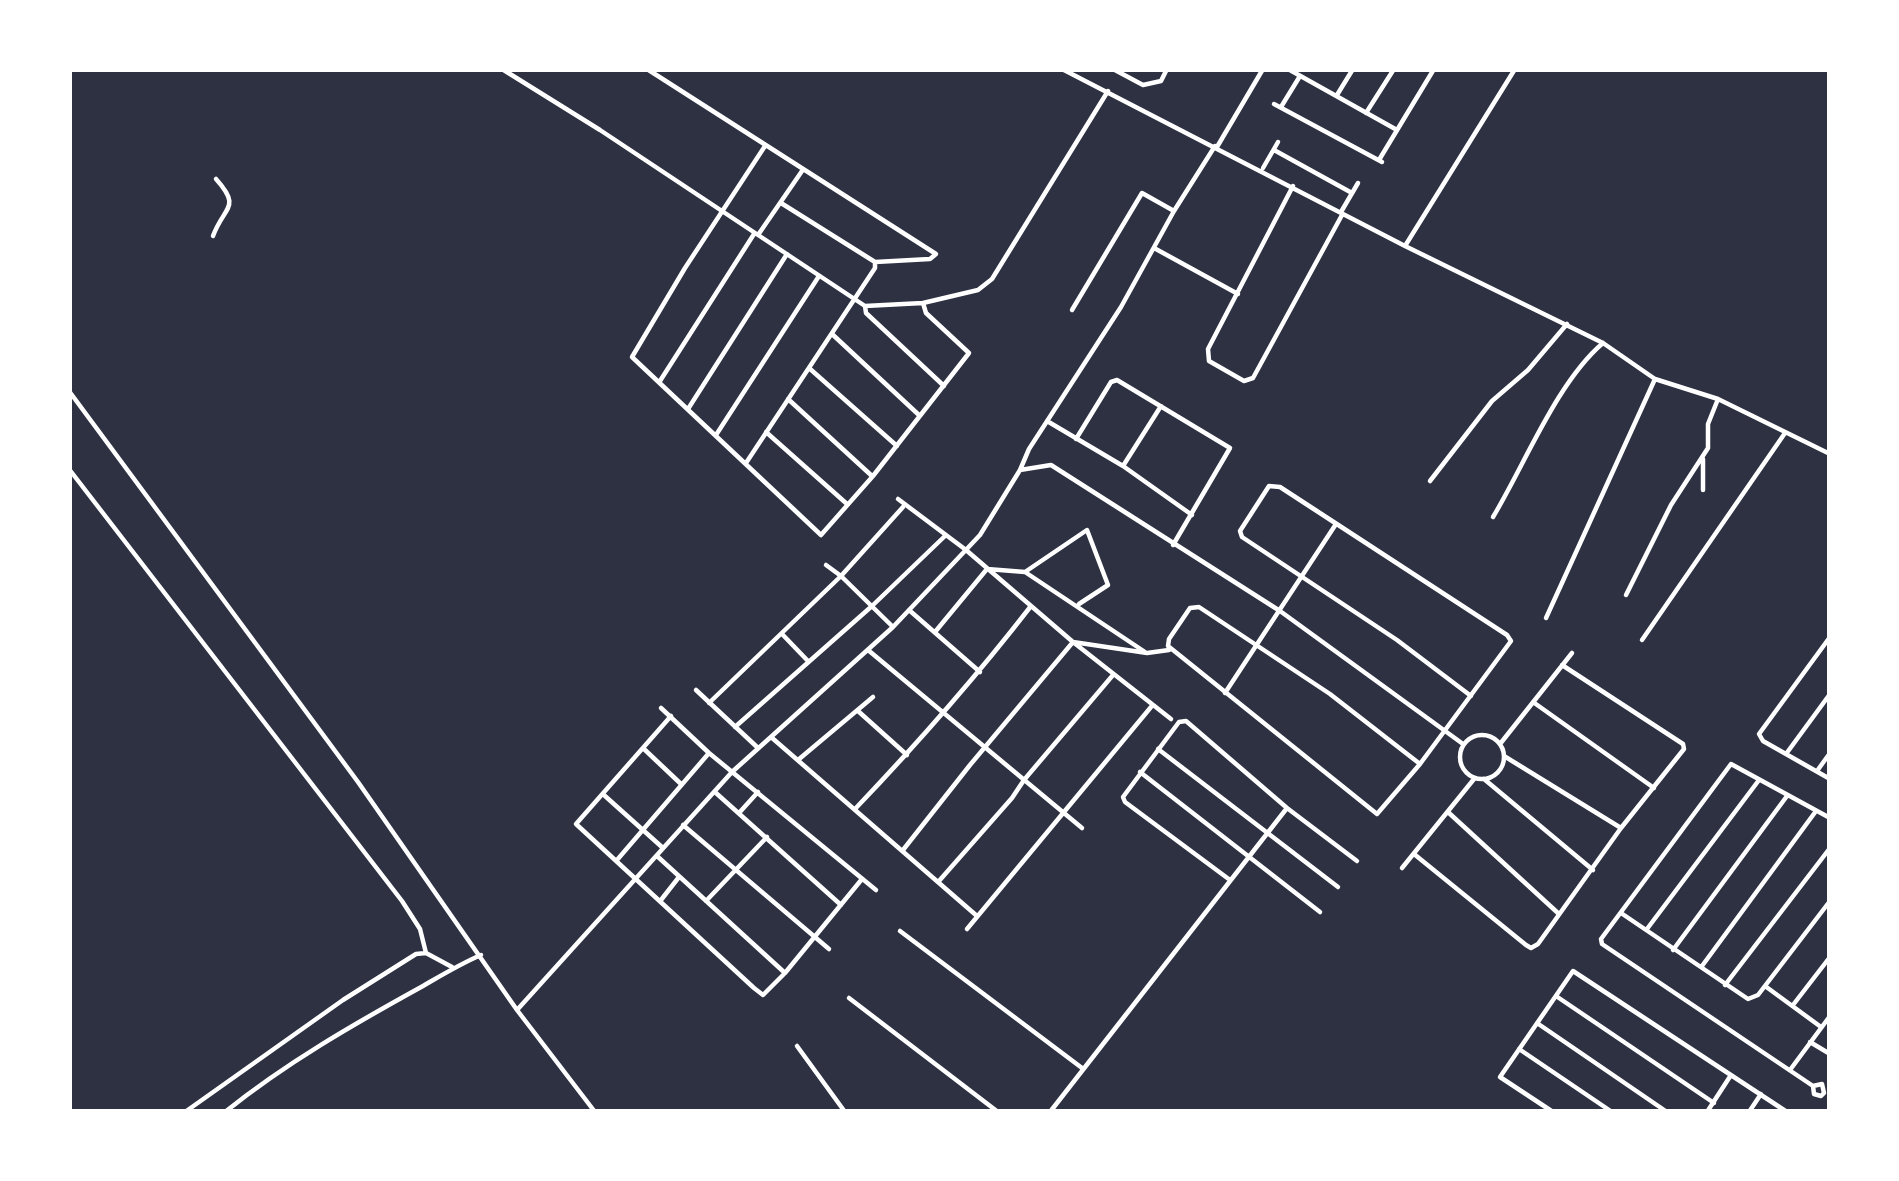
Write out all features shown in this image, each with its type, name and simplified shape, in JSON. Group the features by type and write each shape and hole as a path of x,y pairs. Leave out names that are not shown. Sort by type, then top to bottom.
{"street":[{"path":"502,69 865,306 923,303 979,290 992,279 1108,91"},
{"path":"647,69 936,254 930,259 875,262 781,202"},
{"path":"1062,69 1567,324 1655,379 1718,398 1830,454"},
{"path":"1113,69 1143,85 1161,81 1168,69"},
{"path":"518,1010 732,772 893,627 989,522 1263,69"},
{"path":"1288,69 1397,130"},
{"path":"1311,69 1278,106 1380,161 1434,69"},
{"path":"1336,96 1353,69"},
{"path":"1366,113 1394,69"},
{"path":"1405,246 1515,69"},
{"path":"1262,170 1278,142"},
{"path":"765,146 632,357 821,536 969,353 926,313 923,303"},
{"path":"1274,150 1352,193"},
{"path":"660,381 803,170"},
{"path":"213,236 230,204 229,194 216,179"},
{"path":"1293,186 1208,349 1209,361 1248,382 1358,183"},
{"path":"1072,310 1142,194 1174,211"},
{"path":"1154,248 1239,295"},
{"path":"688,409 787,254"},
{"path":"746,463 875,262"},
{"path":"716,435 819,276"},
{"path":"865,306 866,313 944,386"},
{"path":"1430,481 1492,401 1528,370 1567,324"},
{"path":"832,334 920,417"},
{"path":"1493,517 1565,386 1603,343"},
{"path":"809,368 897,446"},
{"path":"1546,618 1655,379"},
{"path":"1076,439 1117,380 1230,448 1173,544"},
{"path":"69,391 296,696 595,1112"},
{"path":"1626,595 1671,505 1708,448 1708,424 1718,398"},
{"path":"788,399 873,476"},
{"path":"1123,466 1161,406"},
{"path":"1047,421 1192,515"},
{"path":"766,432 848,505"},
{"path":"1642,640 1785,433"},
{"path":"1703,458 1703,490"},
{"path":"1020,470 1051,465 1280,611 1463,744"},
{"path":"69,469 402,901 420,929 426,952"},
{"path":"1420,764 1330,694 1196,607 1190,608 1169,639 1171,650 1374,814 1381,813 1420,764 1444,730 1471,696 1511,641 1272,485 1240,531 1247,542 1397,640 1471,696"},
{"path":"898,499 1171,718"},
{"path":"709,704 841,576 904,505"},
{"path":"1225,693 1336,524"},
{"path":"1025,572 1087,530 1108,585 1076,606"},
{"path":"735,727 946,535"},
{"path":"826,565 893,627"},
{"path":"987,569 1025,572 1148,653"},
{"path":"935,632 987,569"},
{"path":"855,809 980,672 1031,606"},
{"path":"909,610 980,672"},
{"path":"782,634 809,662"},
{"path":"1830,638 1760,731 1762,740 1830,779"},
{"path":"1073,642 1148,653 1171,650"},
{"path":"903,850 1073,642"},
{"path":"868,650 1082,828"},
{"path":"1500,744 1572,652"},
{"path":"1414,854 1532,948 1538,944 1684,749 1562,665"},
{"path":"939,881 1114,674"},
{"path":"696,690 757,747"},
{"path":"1786,754 1830,694"},
{"path":"798,760 873,697"},
{"path":"1533,702 1654,788"},
{"path":"967,928 1153,706"},
{"path":"662,708 709,753 876,890"},
{"path":"858,711 907,755"},
{"path":"671,716 576,824 763,995 862,879"},
{"path":"1229,880 1123,797 1180,722 1186,721 1357,861"},
{"path":"1504,756 1496,774 1484,779 1468,775 1460,764 1463,744 1474,736 1495,739 1504,756 1621,828"},
{"path":"771,737 977,916"},
{"path":"644,748 681,784"},
{"path":"1158,749 1338,887"},
{"path":"617,860 709,753"},
{"path":"1817,771 1830,753"},
{"path":"1827,1095 1817,1096 1813,1086 1602,944 1603,935 1731,764 1830,818"},
{"path":"1140,772 1319,912"},
{"path":"1402,868 1474,778"},
{"path":"1484,779 1593,869"},
{"path":"1646,931 1760,780"},
{"path":"714,791 841,905"},
{"path":"739,813 758,793"},
{"path":"603,794 663,848"},
{"path":"1673,950 1787,796"},
{"path":"1050,1112 1287,808"},
{"path":"1700,968 1816,811"},
{"path":"1449,813 1559,914"},
{"path":"683,825 830,949"},
{"path":"706,901 767,837"},
{"path":"1725,985 1830,848"},
{"path":"657,856 785,973"},
{"path":"661,900 679,877"},
{"path":"1621,913 1748,1000 1759,995 1830,901"},
{"path":"899,931 1083,1069"},
{"path":"185,1112 416,954 426,952 452,967"},
{"path":"225,1112 332,1037 481,955"},
{"path":"1793,1005 1830,957"},
{"path":"1553,1112 1500,1077 1573,971 1787,1112"},
{"path":"1765,986 1822,1027"},
{"path":"1556,996 1714,1103"},
{"path":"849,998 998,1112"},
{"path":"1790,1070 1830,1016"},
{"path":"1537,1023 1667,1112"},
{"path":"1810,1042 1830,1054"},
{"path":"797,1046 845,1112"},
{"path":"1519,1049 1612,1112"},
{"path":"1707,1112 1731,1075"},
{"path":"1749,1112 1761,1094"}]}
